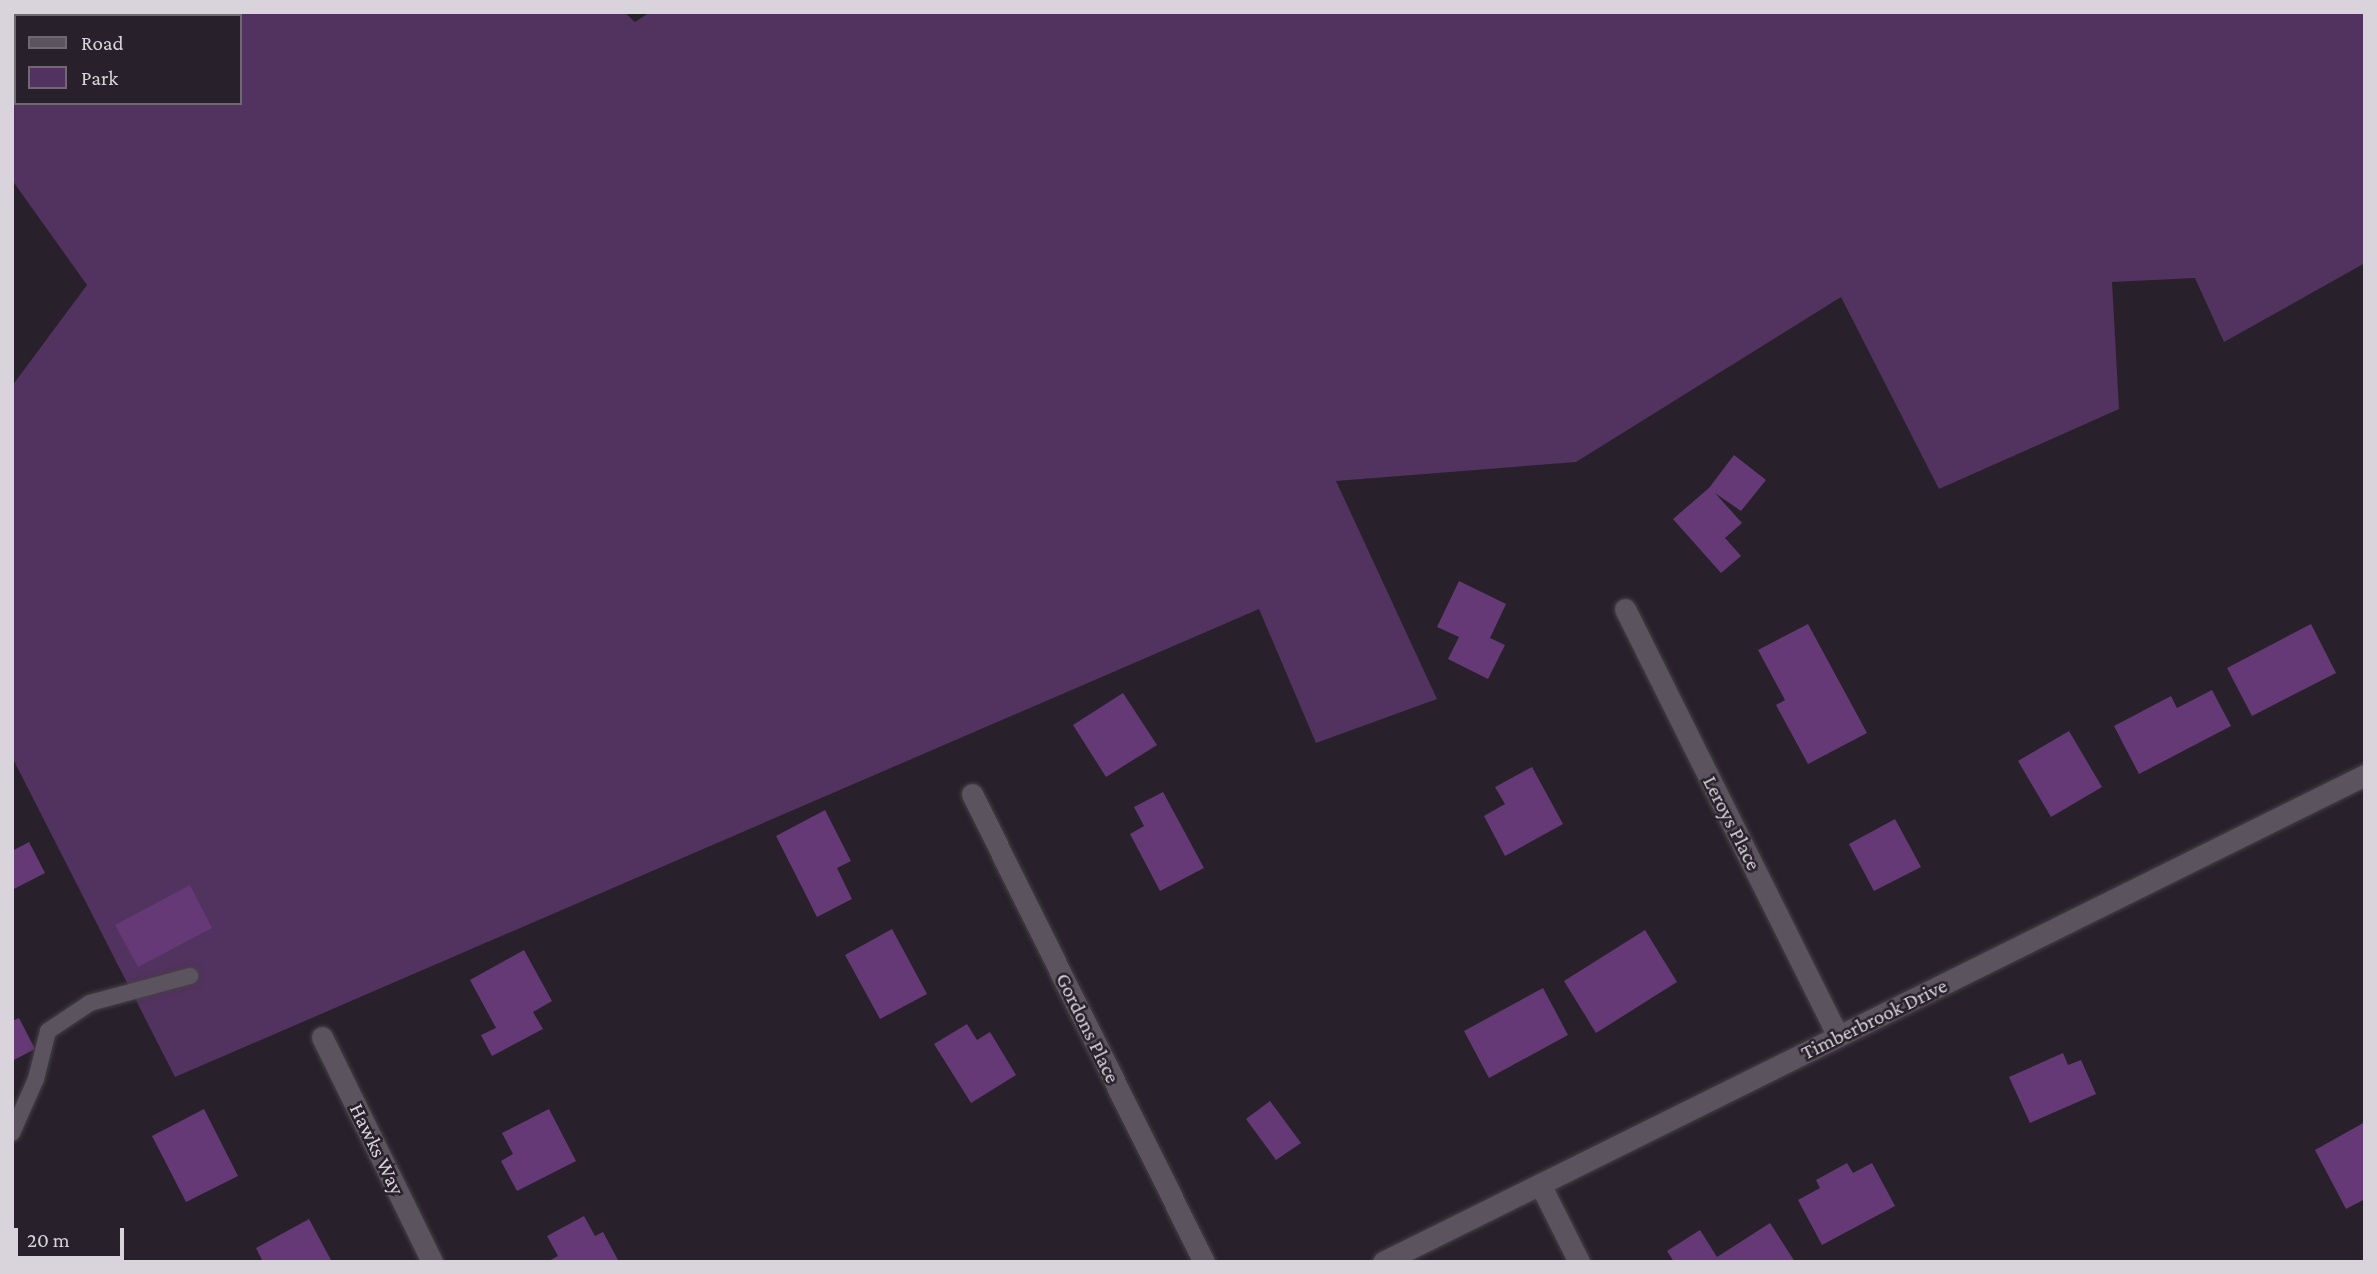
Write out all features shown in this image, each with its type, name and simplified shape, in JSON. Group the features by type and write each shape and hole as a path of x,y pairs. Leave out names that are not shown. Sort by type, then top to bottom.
{"street":[{"name":"Leroys Place","path":"1625,609 1838,1037"},
{"name":"Timberbrook Drive","path":"1384,1262 2365,775"},
{"name":"Gordons Place","path":"972,793 1204,1262"},
{"name":"Hawks Way","path":"322,1037 432,1262"},
{"path":"1540,1184 1579,1262"}],"lane":[{"path":"12,1132 36,1079 48,1031 90,1003 190,976"}],"green space":[{"path":"12,12 624,12 635,22 650,12 2365,12 2365,263 2224,342 2195,278 2112,282 2119,409 1939,489 1841,297 1576,462 1336,481 1437,699 1316,743 1259,609 175,1077 12,757 12,386 87,285 12,180"}],"building":[{"path":"1734,455 1766,480 1741,511 1715,493 1742,523 1725,538 1741,556 1721,573 1673,519 1709,488"},
{"path":"1459,581 1506,604 1490,638 1505,645 1488,679 1448,659 1459,637 1437,627"},
{"path":"1808,624 1867,733 1808,764 1776,705 1785,700 1758,650"},
{"path":"2311,624 2336,673 2252,716 2227,668"},
{"path":"2212,690 2231,726 2139,774 2114,726 2171,696 2177,708"},
{"path":"1123,693 1157,745 1106,777 1073,725"},
{"path":"2069,731 2102,787 2051,817 2018,761"},
{"path":"1532,767 1563,824 1505,856 1484,816 1505,804 1495,787"},
{"path":"1163,792 1204,868 1160,891 1130,834 1144,826 1134,807"},
{"path":"825,810 851,861 837,868 852,899 817,917 776,836"},
{"path":"1895,819 1921,867 1874,891 1849,844"},
{"path":"29,842 45,873 12,890 12,851"},
{"path":"190,885 212,928 138,967 115,925"},
{"path":"892,929 927,994 880,1019 845,955"},
{"path":"1645,930 1677,982 1596,1033 1564,981"},
{"path":"524,950 552,1001 533,1012 543,1029 492,1056 481,1035 496,1028 470,980"},
{"path":"1543,988 1568,1035 1489,1078 1464,1031"},
{"path":"19,1018 35,1049 12,1061 12,1021"},
{"path":"967,1024 977,1040 990,1032 1016,1075 971,1103 934,1044"},
{"path":"2063,1053 2068,1065 2081,1060 2096,1094 2030,1123 2009,1077"},
{"path":"1270,1101 1301,1143 1276,1160 1246,1119"},
{"path":"204,1109 238,1176 186,1202 152,1136"},
{"path":"549,1109 576,1161 517,1191 501,1161 513,1154 502,1133"},
{"path":"2365,1122 2365,1199 2346,1209 2315,1150"},
{"path":"1847,1163 1853,1173 1872,1163 1895,1206 1822,1245 1798,1200 1820,1188 1816,1180"},
{"path":"584,1216 595,1236 603,1232 619,1262 547,1262 558,1256 547,1236"},
{"path":"309,1219 332,1262 263,1262 256,1248"},
{"path":"1770,1223 1795,1262 1674,1262 1667,1251 1700,1230 1717,1257"}]}
